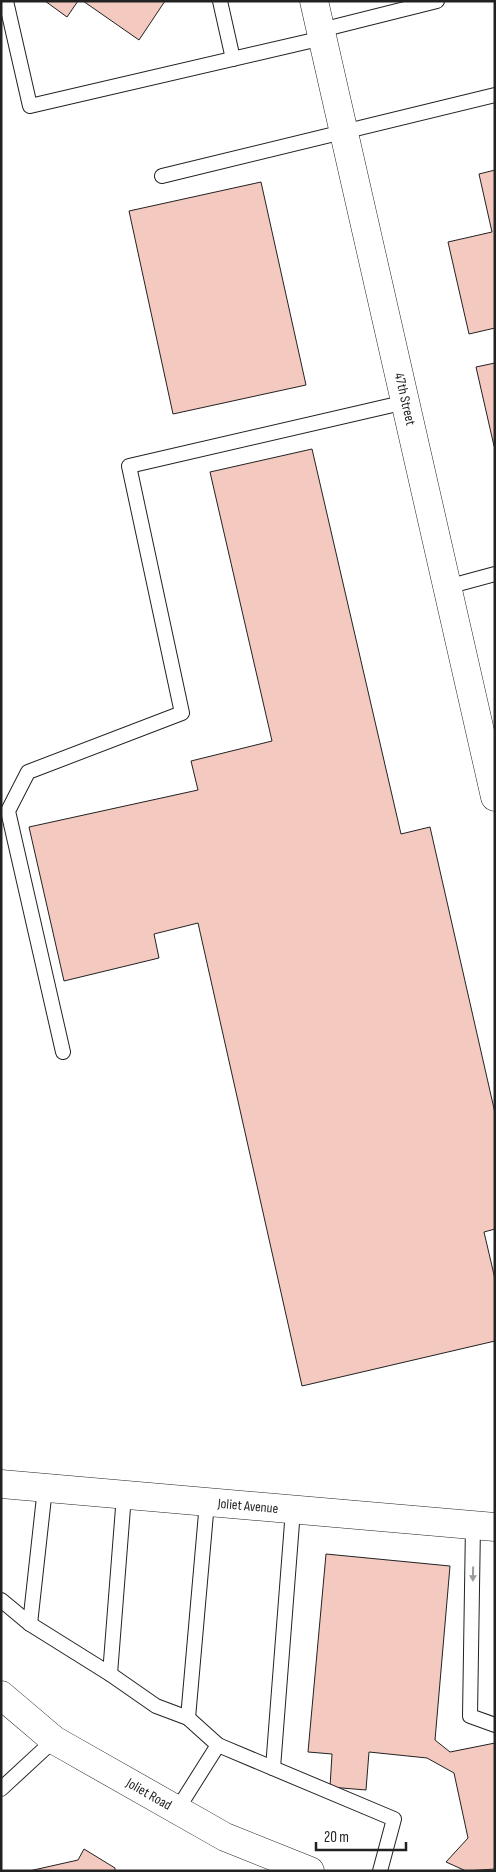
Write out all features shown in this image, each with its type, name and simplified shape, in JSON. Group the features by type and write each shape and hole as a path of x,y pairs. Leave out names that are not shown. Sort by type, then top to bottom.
{"main road":[{"name":"47th Street","path":"314,1 495,797"},
{"name":"Joliet Avenue","path":"1,1484 484,1526"},
{"name":"Joliet Road","path":"1,1695 54,1740 225,1837 307,1870"}],"lane":[{"path":"6,1 30,106 233,59 438,1"},
{"path":"220,1 233,59"},
{"path":"162,176 495,95"},
{"path":"63,1052 8,811 28,772 182,713 129,466 406,402"},
{"path":"447,587 495,574"},
{"path":"30,1624 44,1488"},
{"path":"110,1674 124,1495"},
{"path":"188,1718 207,1502"},
{"path":"273,1768 293,1510"},
{"path":"484,1526 470,1716 495,1725"},
{"path":"1,1600 30,1624 110,1674 156,1706 188,1718 218,1745 394,1819 380,1871"},
{"path":"1,1789 54,1740"},
{"path":"177,1810 218,1745"}],"building":[{"path":"45,1 78,1 67,17"},
{"path":"83,1 165,1 139,40"},
{"path":"495,170 495,328 469,334 448,242 492,232 479,174"},
{"path":"261,182 306,385 173,414 129,211"},
{"path":"495,363 495,446 494,446 476,367"},
{"path":"312,449 401,834 430,827 495,1113 495,1229 484,1232 495,1279 495,1341 302,1386 198,923 154,934 159,958 64,981 29,827 198,790 191,761 272,741 210,472"},
{"path":"326,1554 450,1566 435,1740 450,1752 495,1743 495,1869 466,1871 446,1862 468,1838 454,1773 427,1758 369,1752 366,1790 330,1787 332,1754 308,1752"},
{"path":"84,1849 115,1868 115,1871 29,1871 78,1860"}]}
